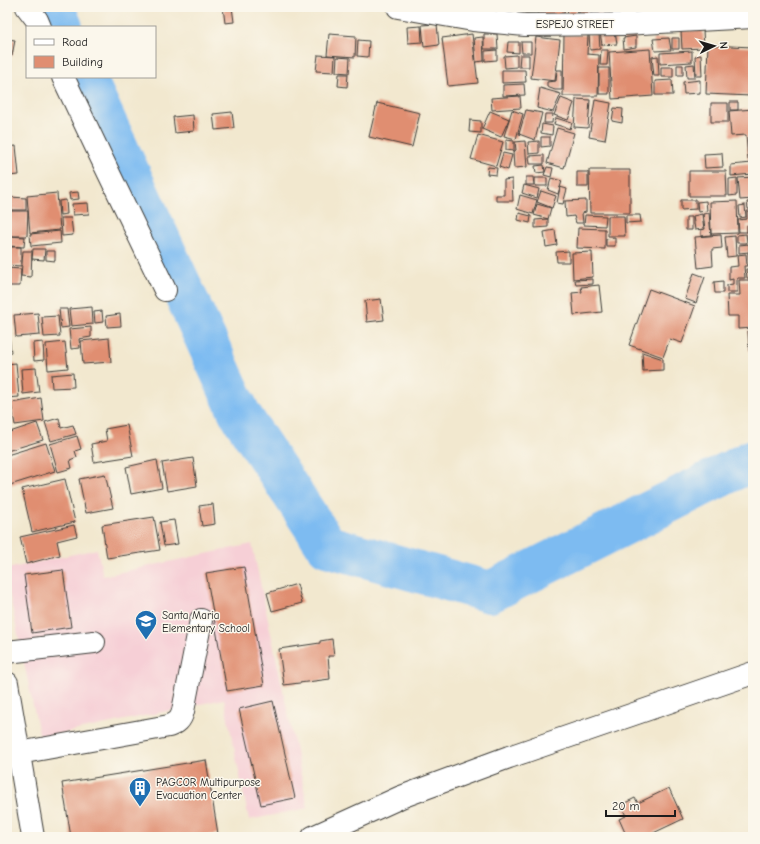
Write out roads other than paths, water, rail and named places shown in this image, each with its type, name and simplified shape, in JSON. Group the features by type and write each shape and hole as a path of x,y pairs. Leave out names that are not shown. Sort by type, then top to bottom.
{"street":[{"path":"28,7 40,26"},
{"name":"ESPEJO STREET","path":"398,7 427,9 473,20 525,24 623,24 753,17"},
{"path":"64,78 165,290"},
{"path":"19,753 169,726 178,721 182,717 201,620"},
{"path":"7,652 94,642"},
{"path":"313,837 401,797 510,757 753,673"},
{"path":"7,683 32,837"}],"waterway":[{"path":"53,7 62,26"},
{"path":"85,78 240,414 327,546 490,592 753,460"}],"place":[{"name":"Santa Maria Elementary School","path":"146,640"},
{"name":"PAGCOR Multipurpose Evacuation Center","path":"140,808"}]}
